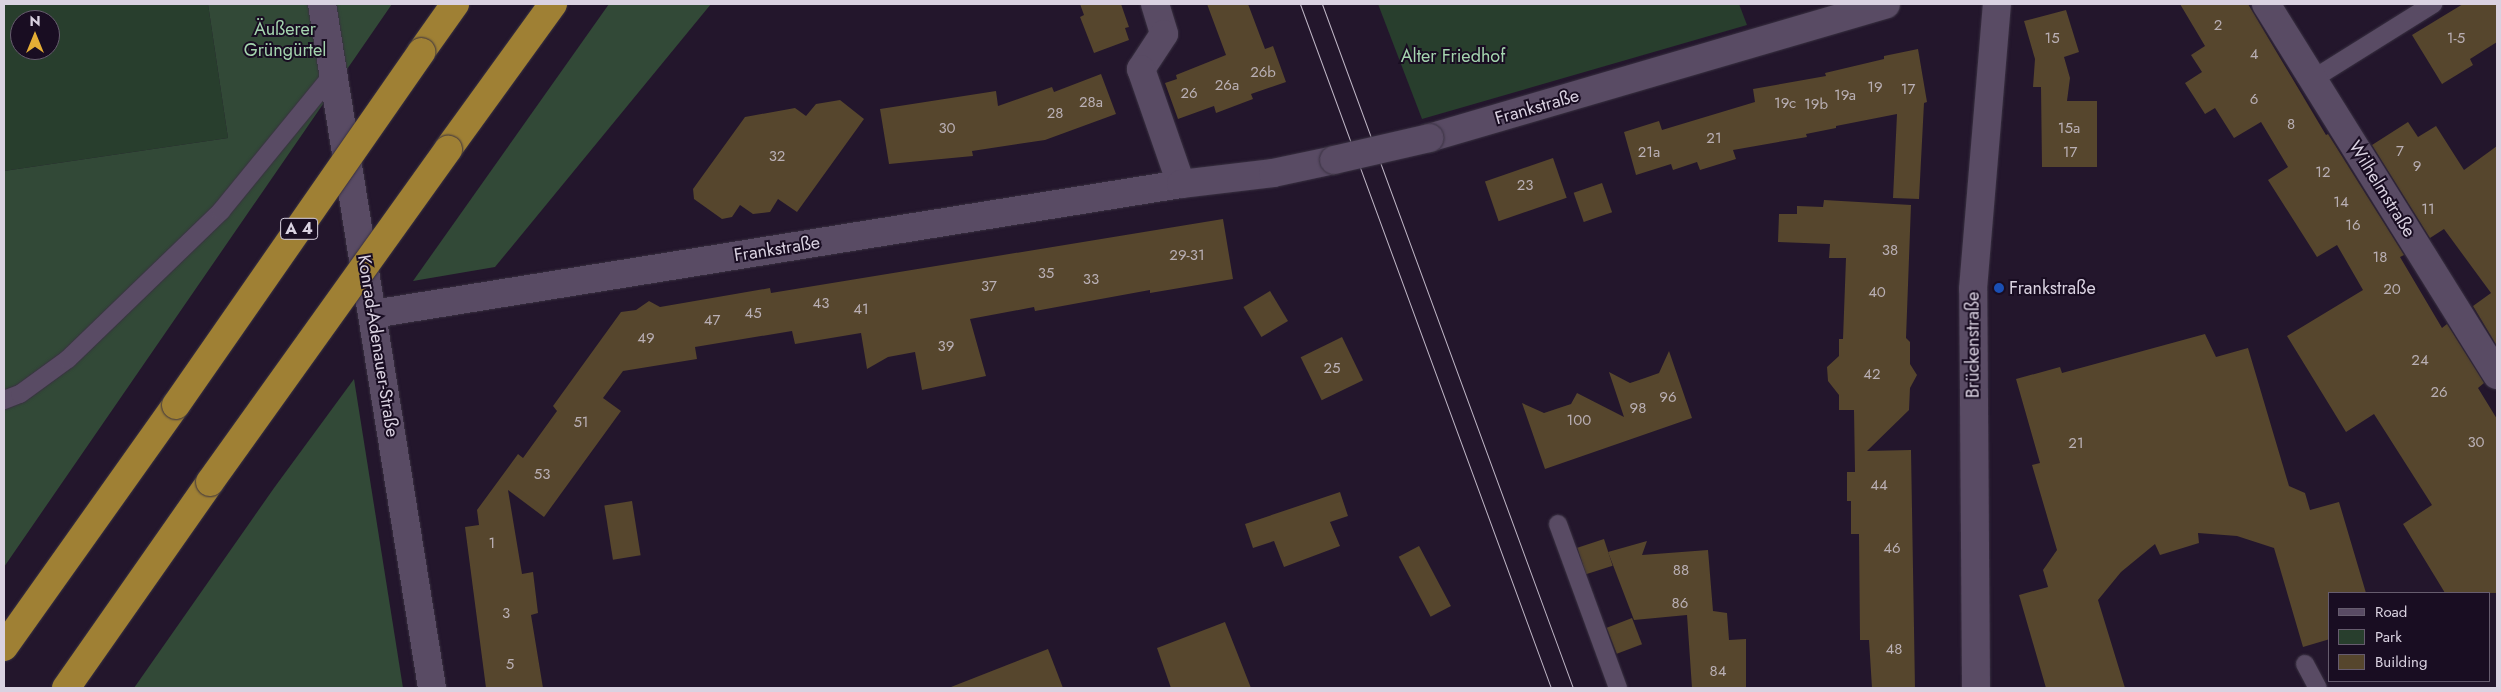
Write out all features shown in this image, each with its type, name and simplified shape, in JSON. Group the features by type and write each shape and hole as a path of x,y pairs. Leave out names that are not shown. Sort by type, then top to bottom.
{"highway":[{"name":"A 4","path":"4,647 176,405 455,4"},
{"path":"66,688 210,482 553,4"}],"street":[{"name":"Konrad-Adenauer-Straße","path":"322,4 432,688"},
{"path":"1155,4 1164,34 1140,69 1181,184"},
{"name":"Frankstraße","path":"373,314 1181,184 1273,173 1429,138 1886,4"},
{"name":"Brückenstraße","path":"1976,688 1973,289 1997,4"},
{"name":"Wilhelmstraße","path":"2266,4 2497,375"}],"lane":[{"path":"2313,79 2433,4"},
{"path":"4,400 20,394 68,359 221,212 333,74"},
{"path":"1558,524 1618,688"},
{"path":"2305,664 2318,688"}],"green space":[{"path":"4,4 208,4 228,138 4,171"},
{"name":"Äußerer Grüngürtel","path":"208,4 392,4 4,567 4,171 228,138"},
{"path":"609,4 711,4 495,267 413,281"},
{"name":"Alter Friedhof","path":"1378,4 1739,4 1747,25 1422,119"},
{"path":"354,379 403,688 134,688 274,488"}],"building":[{"path":"1080,4 1121,4 1129,27 1125,28 1129,40 1094,53 1080,17 1084,15"},
{"path":"1207,4 1248,4 1265,49 1273,46 1286,82 1251,94 1253,99 1216,113 1214,106 1178,119 1165,83 1177,79 1176,75 1226,55"},
{"path":"2180,4 2248,4 2326,135 2328,134 2404,255 2400,257 2442,328 2447,324 2484,383 2478,388 2497,419 2497,593 2444,592 2403,524 2432,505 2374,414 2346,432 2287,336 2363,290 2337,245 2317,257 2268,180 2288,167 2261,122 2234,138 2215,108 2205,114 2185,83 2202,72 2191,55 2205,46"},
{"path":"2463,4 2497,4 2497,42 2470,59 2473,65 2442,84 2412,35"},
{"path":"2066,10 2079,52 2064,57 2070,78 2067,101 2097,101 2097,167 2042,167 2041,87 2033,87 2035,59 2024,21"},
{"path":"1918,49 1927,102 1924,103 1919,199 1893,198 1897,114 1836,126 1836,128 1806,134 1807,137 1733,150 1736,159 1700,170 1697,162 1673,170 1671,164 1636,175 1624,132 1659,121 1662,130 1755,102 1753,89 1826,76 1825,73 1884,59 1884,56"},
{"path":"1101,74 1116,114 1045,140 972,151 973,156 889,164 880,109 996,91 998,106 1052,87 1054,92"},
{"path":"840,100 864,119 797,212 778,199 770,212 753,214 740,205 732,217 722,219 694,199 693,189 745,117 795,108 806,116 816,104"},
{"path":"2408,122 2418,137 2436,126 2464,170 2497,146 2497,346 2473,306 2491,293 2444,229 2430,238 2372,145"},
{"path":"1553,158 1567,198 1499,221 1485,181"},
{"path":"1602,183 1612,212 1584,222 1574,193"},
{"path":"1824,200 1911,205 1906,338 1910,342 1910,364 1917,375 1910,388 1909,410 1867,451 1911,450 1915,688 1872,688 1869,640 1860,640 1859,534 1851,534 1851,501 1847,501 1847,472 1855,472 1854,410 1839,410 1839,395 1828,381 1827,367 1839,356 1839,339 1843,339 1846,258 1829,258 1830,244 1778,242 1779,214 1797,214 1797,206 1823,207"},
{"path":"1223,219 1233,279 1150,293 1150,290 1035,311 1034,307 970,319 986,376 922,390 915,352 888,357 867,369 861,333 795,344 792,331 695,347 697,359 623,371 603,398 621,411 544,517 508,490 522,574 533,572 538,613 531,615 543,688 486,688 465,527 479,525 477,510 518,454 523,458 557,411 553,406 621,312 636,310 649,301 660,307 770,288 771,293"},
{"path":"1270,291 1288,321 1261,337 1243,307"},
{"path":"2205,334 2216,357 2248,348 2289,486 2305,493 2310,510 2339,502 2366,592 2328,592 2328,640 2303,647 2274,548 2237,536 2198,533 2199,543 2160,555 2155,544 2121,572 2098,600 2125,688 2046,688 2019,595 2048,587 2043,570 2057,550 2032,465 2040,463 2016,379 2060,367 2062,373"},
{"path":"1342,337 1363,380 1322,400 1301,357"},
{"path":"1669,351 1692,418 1545,469 1522,403 1544,413 1571,404 1577,393 1624,417 1609,372 1630,383 1645,378 1659,373"},
{"path":"1340,492 1348,516 1330,522 1340,546 1284,567 1274,541 1253,548 1245,524"},
{"path":"632,501 641,555 613,560 604,505"},
{"path":"1604,539 1613,566 1586,574 1577,548"},
{"path":"1647,541 1642,555 1708,550 1713,611 1727,613 1729,640 1746,639 1746,688 1692,688 1687,615 1634,620 1608,552"},
{"path":"1419,546 1451,606 1431,617 1399,557"},
{"path":"1632,618 1642,644 1617,654 1607,628"},
{"path":"1225,622 1251,688 1171,688 1157,648"},
{"path":"1048,649 1063,688 951,687"}],"tram line":[{"path":"1300,4 1551,688"},
{"path":"1322,4 1573,688"}],"place":[{"name":"Frankstraße","path":"1999,288"}]}
